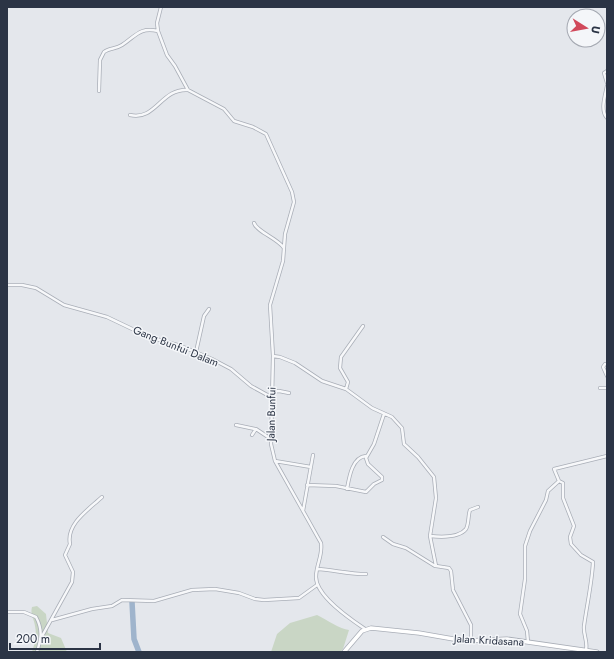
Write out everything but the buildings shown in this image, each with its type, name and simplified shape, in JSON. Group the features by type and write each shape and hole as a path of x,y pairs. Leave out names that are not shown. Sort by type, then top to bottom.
{"street":[{"path":"130,115 141,115 157,107 165,96 172,92 188,90 175,66 167,55 158,31 157,24 161,7"},
{"path":"99,91 100,60 104,52 121,46 138,32 150,29 158,31"},
{"path":"607,71 604,73 607,83"},
{"path":"607,86 603,109 607,118"},
{"name":"Jalan Bunfui","path":"188,90 224,109 234,121 253,127 266,134 292,192 294,202 287,224 281,271 270,305 273,356 271,438 275,461 320,543 321,554 317,569 317,585"},
{"path":"254,223 284,248"},
{"name":"Gang Bunfui Dalam","path":"7,285 22,285 36,288 64,305 107,317 149,337 196,352 228,367 242,380 271,397"},
{"path":"196,352 204,316 209,309"},
{"path":"346,389 348,382 340,368 341,357 363,326"},
{"path":"273,356 295,363 322,380 346,389 384,414 392,416 398,422 403,432 404,444 418,457 434,477 436,498 430,536 436,566"},
{"path":"605,364 603,367 607,376"},
{"path":"600,388 607,388"},
{"path":"272,392 279,391 289,393"},
{"path":"347,489 352,468 360,457 366,456 374,444 384,414"},
{"path":"236,425 259,430 271,438"},
{"path":"252,435 255,430"},
{"path":"302,511 313,455"},
{"path":"307,485 332,485 366,492 373,484 383,480 382,477 368,464 366,456"},
{"path":"586,650 587,643 584,628 593,561 581,555 571,544 570,537 574,526 563,498 563,485 559,481 554,470 607,456"},
{"path":"275,461 311,467"},
{"path":"528,642 527,631 520,614 525,579 525,546 530,531 546,500 548,491 559,481"},
{"path":"37,652 41,638 52,620 73,578 73,570 65,555 70,544 68,539 70,530 102,497"},
{"path":"430,536 442,537 464,531 467,527 470,510 478,507"},
{"path":"383,537 393,544 410,550 436,566 449,568 451,571 453,590 471,625 471,641"},
{"path":"317,569 335,570 349,574 366,574"},
{"path":"52,620 92,609 112,606 122,600 154,601 192,590 215,589 239,593 264,600 299,598 317,585 332,602 365,629 359,633 344,652"},
{"path":"7,612 18,611 36,616 41,627 41,638"},
{"name":"Jalan Kridasana","path":"365,629 404,631 471,641 497,639 528,642 597,652"}],"green space":[{"path":"37,606 46,614 48,633 61,638 67,652 32,652 36,633 32,607"},
{"path":"317,615 349,630 343,649 340,652 271,652 277,634 290,623"}],"waterway":[{"path":"132,602 134,639 139,652"}]}
